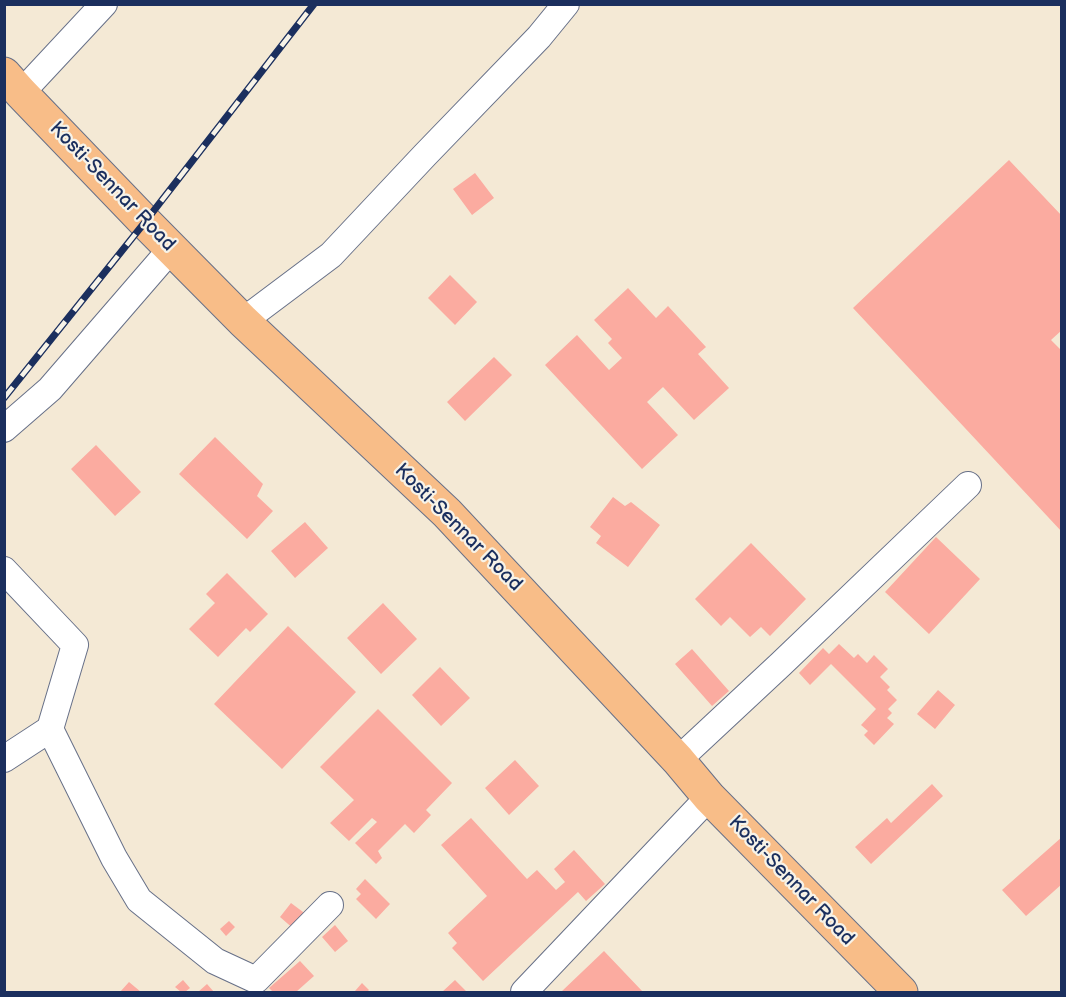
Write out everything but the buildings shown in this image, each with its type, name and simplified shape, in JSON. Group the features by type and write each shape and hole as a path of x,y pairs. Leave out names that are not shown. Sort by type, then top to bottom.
{"highway":[{"name":"Kosti-Sennar Road","path":"13,83 243,321 447,513 678,760 709,797 901,993"}],"street":[{"path":"13,83 104,4"},
{"path":"243,321 331,255 539,37 566,4"},
{"path":"4,429 50,389 172,248"},
{"path":"678,760 782,664 968,485"},
{"path":"4,570 75,645 50,729 4,759"},
{"path":"50,729 114,858 139,900 215,961 256,980 330,905"},
{"path":"524,993 709,797"}],"railway":[{"path":"4,398 145,222 314,4"}]}
